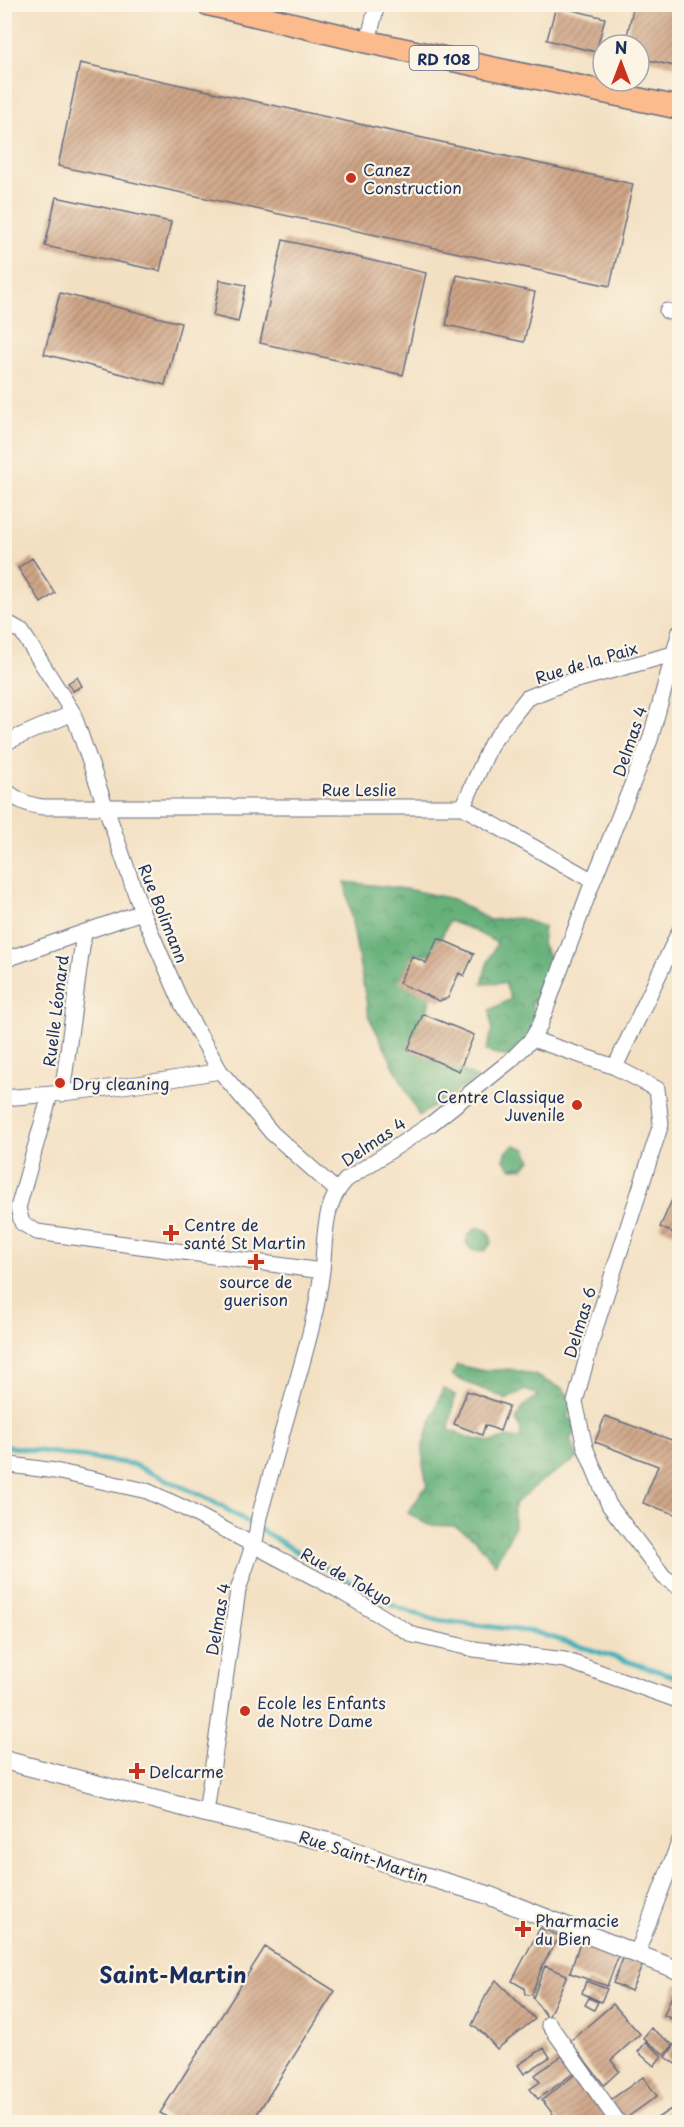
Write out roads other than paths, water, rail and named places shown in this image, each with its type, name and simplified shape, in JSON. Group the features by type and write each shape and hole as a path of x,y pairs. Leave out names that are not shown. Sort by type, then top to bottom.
{"main road":[{"name":"RD 108","path":"208,4 368,42 680,108"}],"street":[{"path":"368,42 377,4"},
{"name":"Rue Bolimann","path":"4,622 22,633 73,713 142,912 182,1004 220,1071 272,1133 336,1190"},
{"name":"Delmas 4","path":"206,1813 238,1590 255,1541 259,1517 308,1344 322,1271 327,1215 336,1190 358,1171 430,1124 510,1061 532,1039 540,1025 593,881 650,741 680,631"},
{"name":"Rue de la Paix","path":"463,807 491,744 527,698 562,684 673,654"},
{"path":"4,743 73,713"},
{"name":"Rue Leslie","path":"4,789 29,805 43,807 463,807 593,881"},
{"path":"4,960 142,912"},
{"path":"615,1067 680,930"},
{"name":"Ruelle Léonard","path":"84,933 56,1094 18,1209 22,1223 37,1232 322,1271"},
{"name":"Delmas 6","path":"532,1039 615,1067 657,1089 660,1125 594,1332 575,1402 585,1447 609,1505 664,1577 680,1588"},
{"path":"4,1098 147,1085 220,1071"},
{"name":"Rue de Tokyo","path":"4,1464 55,1471 147,1491 255,1541 414,1635 474,1649 565,1660 680,1701"},
{"name":"Rue Saint-Martin","path":"4,1760 206,1813 333,1843 405,1870 485,1894 680,1971"},
{"path":"637,1953 680,1840"},
{"path":"549,2024 618,2122"}],"waterway":[{"path":"4,1446 132,1464 211,1500 394,1606 434,1620 535,1632 680,1678"}],"place":[{"name":"Canez Construction","path":"351,178"},
{"name":"Dry cleaning","path":"60,1083"},
{"name":"Centre Classique Juvenile","path":"577,1105"},
{"name":"Centre de santé St Martin","path":"171,1233"},
{"name":"source de guerison","path":"256,1262"},
{"name":"Ecole les Enfants de Notre Dame","path":"245,1711"},
{"name":"Delcarme","path":"137,1771"},
{"name":"Pharmacie du Bien","path":"523,1929"}],"district":[{"name":"Saint-Martin","path":"173,1973"}]}
